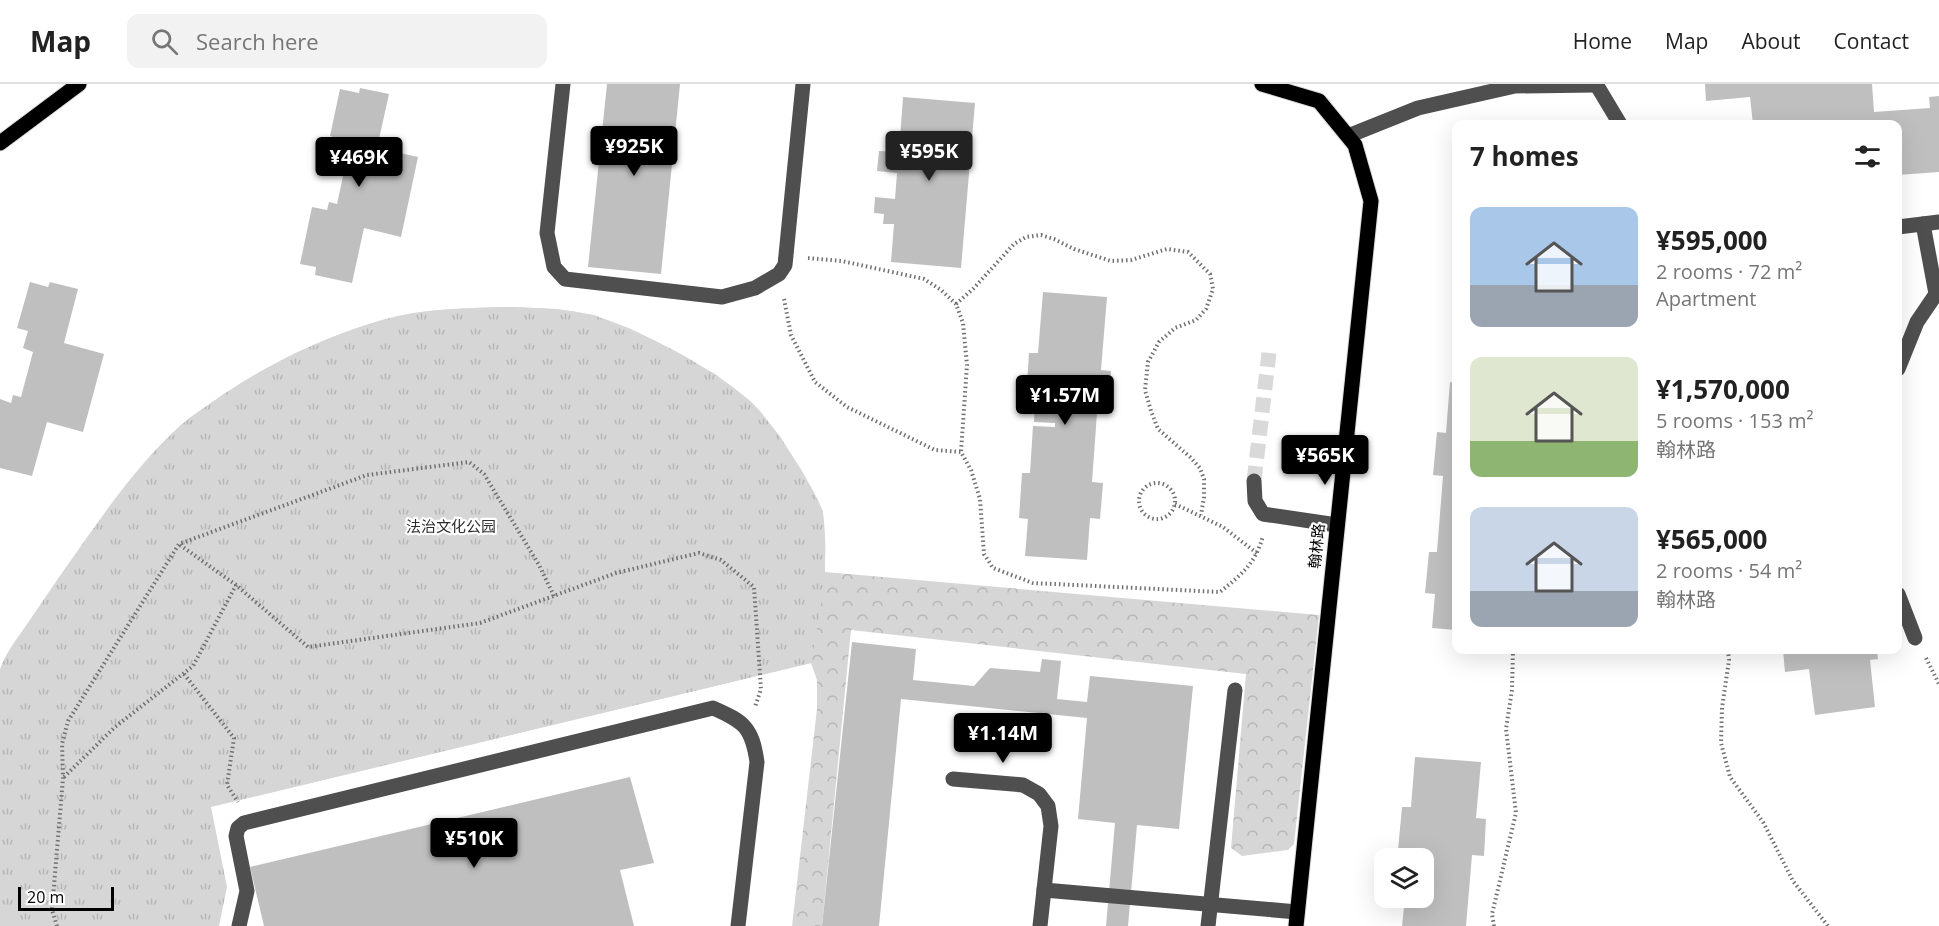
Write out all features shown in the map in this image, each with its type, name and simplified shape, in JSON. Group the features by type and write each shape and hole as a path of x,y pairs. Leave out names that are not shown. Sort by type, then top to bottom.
{"main road":[{"path":"0,143 79,84"},
{"name":"翰林路","path":"1262,84 1319,101 1355,145 1371,201 1296,919"}],"lane":[{"path":"563,84 547,233 554,267 565,279 722,297 755,288 779,274 785,265 802,84"},
{"path":"1348,136 1418,108 1515,86 1596,85 1618,120"},
{"path":"1902,227 1939,222"},
{"path":"1902,359 1917,322 1938,294 1923,224"},
{"path":"1254,481 1254,501 1263,514 1338,525"},
{"path":"1902,604 1916,638"},
{"path":"1208,926 1235,690"},
{"path":"239,926 247,891 236,836 238,828 244,823 713,708 733,716 748,728 757,762 738,926"},
{"path":"953,779 1023,785 1039,794 1048,806 1051,826 1040,926"},
{"path":"1044,890 1211,904 1296,919"}],"path":[{"path":"956,304 1014,244 1026,237 1041,235 1111,261 1131,260 1167,249 1188,252 1210,274 1213,289 1206,309 1196,321 1175,328 1160,342 1148,362 1145,390 1158,429 1200,468 1204,479 1201,515"},
{"path":"961,452 935,450 847,407 815,382 791,335 783,298 785,265 800,259 819,258 924,279 956,304 963,323 967,365 961,452 971,470 980,499 984,554 993,568 1033,584 1220,592 1243,573 1258,554 1269,515"},
{"path":"57,926 52,910 63,778 62,744 68,721 179,544 367,475 469,462 484,474 539,565 554,596"},
{"path":"1164,484 1173,492 1175,504 1164,518 1152,519 1139,507 1140,495 1146,486 1164,484"},
{"path":"1175,504 1223,527 1258,554"},
{"path":"179,544 236,585 308,647 480,623 616,573 699,553 721,560 754,586 761,689 748,728"},
{"path":"63,778 115,727 193,666 236,585"},
{"path":"1916,638 1939,684"},
{"path":"1494,926 1492,914 1516,813 1506,729 1512,690 1513,654"},
{"path":"1728,654 1722,708 1721,743 1730,777 1763,822 1793,881 1828,926"},
{"path":"184,674 234,738 226,785 252,820"}],"green space":[{"name":"法治文化公园","path":"509,307 557,309 594,315 631,329 715,374 751,402 779,435 802,471 823,511 825,572 1319,615 1294,844 1288,850 1242,856 1231,848 1246,674 851,630 822,926 792,926 817,709 817,680 811,663 256,796 664,540 0,926 0,670 12,647 60,576 136,472 165,440 192,416 234,387 311,346 394,317 444,310"},
{"name":"法治文化公园","path":"509,307 573,311 613,322 676,351 716,375 762,413 819,501 823,514 825,570 811,663 211,807 227,887 219,926 0,926 0,670 11,647 54,584 136,472 165,440 196,414 251,377 315,345 359,327 413,313 445,309"}],"building":[{"path":"607,84 680,84 661,274 588,267"},
{"path":"1705,84 1872,84 1874,112 1930,108 1929,97 1939,96 1939,172 1902,175 1902,120 1753,120 1750,97 1706,101"},
{"path":"360,88 389,94 377,148 418,157 401,237 364,228 352,283 315,275 316,267 300,264 312,207 327,210 329,202 337,204 347,158 336,156 340,139 330,136 340,89 359,93"},
{"path":"903,97 975,103 961,268 891,262 894,224 883,224 884,214 874,213 875,197 895,199 897,173 877,171 879,151 899,152"},
{"path":"30,282 48,287 50,282 78,289 64,343 104,354 83,432 47,422 32,476 0,468 0,399 11,403 13,395 21,397 33,352 23,348 28,331 17,328"},
{"path":"1043,292 1107,297 1101,370 1111,371 1109,400 1098,399 1092,482 1103,483 1100,519 1090,518 1087,560 1025,556 1028,519 1019,518 1022,473 1030,473 1033,426 1055,427 1055,423 1034,422 1035,402 1026,401 1029,353 1038,353"},
{"path":"1450,382 1452,382 1452,630 1432,628 1435,594 1425,593 1429,552 1437,552 1443,476 1433,475 1437,432 1446,433"},
{"path":"852,642 916,649 913,680 974,686 990,668 1040,672 1042,659 1061,661 1057,699 1087,702 1090,676 1193,686 1179,829 1137,825 1128,926 1106,926 1115,823 1078,819 1087,718 901,699 879,926 822,926"},
{"path":"1783,654 1877,654 1878,659 1870,660 1875,707 1815,715 1809,669 1785,672"},
{"path":"1415,757 1481,762 1476,818 1486,819 1484,856 1472,855 1466,926 1402,926 1404,908 1434,908 1434,848 1398,848 1402,807 1411,807"},
{"path":"630,777 654,863 620,870 634,926 264,926 250,867"}],"tunnel":[{"path":"1254,481 1269,353"}]}
